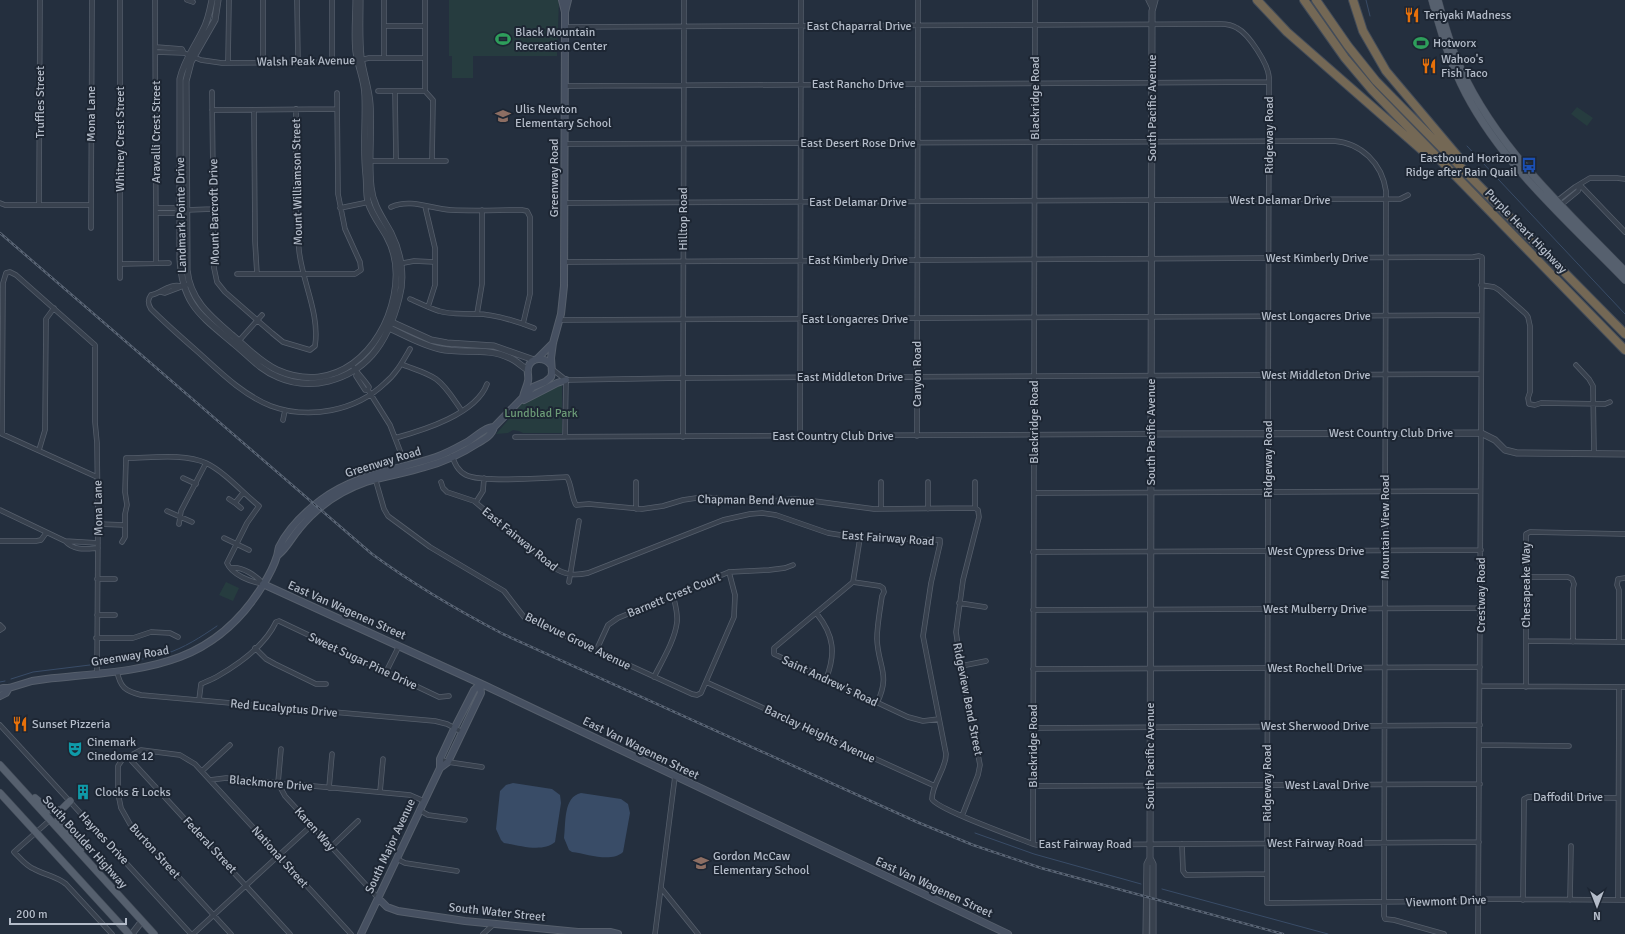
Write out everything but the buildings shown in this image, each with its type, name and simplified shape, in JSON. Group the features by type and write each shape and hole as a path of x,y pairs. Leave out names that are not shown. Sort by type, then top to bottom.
{"highway":[{"path":"1257,0 1287,32 1488,209"},
{"name":"Purple Heart Highway","path":"1304,0 1345,58 1372,90 1625,350"},
{"name":"Purple Heart Highway","path":"1316,0 1348,46 1376,81 1485,190 1625,334"},
{"path":"1353,0 1363,31 1386,71 1485,190"}],"main road":[{"name":"Greenway Road","path":"562,0 565,12"},
{"name":"Greenway Road","path":"552,367 553,343 560,320 563,296 565,203 565,12 568,0"},
{"path":"1432,0 1465,78 1505,153 1531,183 1625,280"},
{"path":"1438,0 1440,18 1452,64 1466,94 1493,132 1625,270"},
{"path":"1452,64 1456,67 1461,77 1465,78"},
{"path":"1531,183 1538,186 1556,205 1560,203"},
{"name":"Greenway Road","path":"536,360 553,343"},
{"path":"536,360 545,360 552,367 551,377 541,383 533,381 528,372 528,366 536,360"},
{"name":"Greenway Road","path":"523,397 528,380 528,372"},
{"path":"518,403 566,380"},
{"name":"Greenway Road","path":"0,689 42,680 117,671 165,663 204,647 235,622 248,608 263,584 278,555 283,551 300,528 319,509 349,489 375,477 425,467 483,440 493,432 494,427 523,397 541,383"},
{"name":"East Van Wagenen Street","path":"263,584 480,684 1008,934"},
{"name":"South Major Avenue","path":"361,934 440,768 440,759 454,728 474,690 480,684"},
{"name":"South Major Avenue","path":"440,768 448,762 481,693 480,684"},
{"name":"Greenway Road","path":"0,696 6,693 9,688"},
{"name":"South Boulder Highway","path":"0,765 154,934"},
{"path":"19,786 49,810 61,810"},
{"path":"0,794 131,934"},
{"path":"70,801 61,810 58,820 79,845 84,858"},
{"name":"South Water Street","path":"378,898 387,907 398,912 494,924 578,932 610,932 618,934"}],"street":[{"name":"Truffles Street","path":"39,205 40,0"},
{"name":"Mona Lane","path":"91,228 92,0"},
{"name":"Whitney Crest Street","path":"120,0 120,278"},
{"name":"Aravalli Crest Street","path":"155,0 156,263"},
{"path":"187,0 193,2"},
{"name":"Landmark Pointe Drive","path":"212,0 210,15 204,30 182,67 180,87 183,210 187,270 185,285 199,304 237,343 271,367 290,375 309,377 322,376 355,369 361,358 373,345 387,324 400,297 402,285 398,264 371,202 366,186 368,161 365,94 360,61 360,0"},
{"name":"Landmark Pointe Drive","path":"188,55 214,20 218,0"},
{"path":"228,63 229,0"},
{"path":"263,0 263,63"},
{"path":"297,0 298,62"},
{"path":"332,0 332,62"},
{"name":"Landmark Pointe Drive","path":"356,0 356,50 360,61"},
{"path":"384,0 384,58"},
{"path":"425,0 425,91 432,100 432,161"},
{"name":"Hilltop Road","path":"682,437 684,0"},
{"path":"800,436 801,0"},
{"name":"Canyon Road","path":"917,436 918,0"},
{"name":"Blackridge Road","path":"1033,844 1035,0"},
{"name":"South Pacific Avenue","path":"1152,2 1150,858 1153,864 1153,934"},
{"name":"East Chaparral Drive","path":"565,28 1221,24 1236,27"},
{"path":"384,26 425,26"},
{"name":"Ridgeway Road","path":"1236,27 1244,33 1264,61 1268,70 1269,82 1267,902"},
{"name":"Walsh Peak Avenue","path":"156,50 176,48 182,49 188,55 212,62 228,63 332,62 384,58 424,58"},
{"name":"East Rancho Drive","path":"565,86 1269,82"},
{"path":"378,91 425,91"},
{"path":"395,91 396,161"},
{"name":"Mount Barcroft Drive","path":"212,92 214,268 217,282 225,292 284,342 306,350 313,349"},
{"path":"237,274 355,274 361,270 360,262 344,228 338,194 337,93"},
{"name":"Mount Williamson Street","path":"296,109 296,216 299,252 303,274 314,313 315,342 313,349"},
{"path":"212,110 337,109"},
{"path":"254,110 255,241 258,274"},
{"name":"East Desert Rose Drive","path":"565,144 1334,141 1344,142 1355,146 1369,156"},
{"name":"Mountain View Road","path":"1369,156 1383,177 1386,199 1384,916 1385,919 1444,934"},
{"path":"368,161 446,161"},
{"path":"1560,203 1575,187 1590,178 1617,178 1625,180"},
{"path":"1580,185 1625,232"},
{"name":"West Delamar Drive","path":"1152,200 1400,199 1408,195"},
{"name":"East Delamar Drive","path":"565,203 1152,200"},
{"path":"340,208 371,202"},
{"path":"0,203 5,205 91,205"},
{"path":"391,207 398,204 416,204 450,210 522,210 527,212 530,216 530,294 523,324"},
{"path":"425,206 432,233 435,262 434,285 428,307"},
{"path":"156,211 175,213 183,210 213,209"},
{"path":"477,314 482,284 482,210"},
{"name":"West Kimberly Drive","path":"1152,259 1482,257"},
{"name":"Crestway Road","path":"1478,934 1482,257"},
{"name":"East Kimberly Drive","path":"564,262 1152,259"},
{"path":"398,264 414,261 435,262"},
{"path":"120,264 169,263"},
{"path":"38,450 46,430 46,319 54,308 16,275 10,272 6,273 3,283 2,434 97,477"},
{"path":"185,285 165,294 161,292 151,295 148,299 148,304 159,317 248,394 271,406 285,410 312,412 337,410 352,404 386,383 401,364 410,349"},
{"path":"1481,285 1494,287 1499,290 1528,317 1530,326 1529,404 1605,404 1610,402"},
{"path":"410,299 428,307 448,313 477,314 506,318 534,328"},
{"name":"Mona Lane","path":"54,308 94,343 98,524 96,638 97,673"},
{"path":"237,343 262,315"},
{"name":"West Longacres Drive","path":"1151,317 1481,315"},
{"name":"East Longacres Drive","path":"560,320 1151,317"},
{"path":"387,324 431,340 447,343 494,346 536,360"},
{"path":"387,324 432,347 451,350 482,351 498,354 518,362 528,372"},
{"path":"401,364 437,379 462,411"},
{"path":"1576,365 1592,382 1594,391 1594,454"},
{"path":"552,367 566,380 565,437"},
{"path":"355,369 356,376 362,386 365,390 370,392 387,419 396,438 402,456"},
{"name":"West Middleton Drive","path":"1151,376 1481,374"},
{"name":"East Middleton Drive","path":"566,380 1151,376"},
{"path":"396,438 437,425 462,411 485,391 487,384"},
{"path":"283,420 285,410"},
{"path":"1481,432 1495,440 1505,450 1517,453 1625,454"},
{"name":"West Country Club Drive","path":"1151,434 1481,432"},
{"name":"East Country Club Drive","path":"515,438 1151,434"},
{"name":"Chapman Bend Avenue","path":"451,454 457,467 465,475 472,478 567,477 570,482 572,496 576,505 595,505 636,509 651,508 683,500 703,497 728,498 757,502 792,499 881,509 977,509"},
{"path":"122,542 125,537 125,514 128,505 126,492 126,458 185,458 206,464 217,470 259,506 247,523 227,563 231,568 236,567 258,578 263,584"},
{"path":"180,524 182,511 206,464"},
{"name":"Bellevue Grove Avenue","path":"375,477 384,509 388,516 430,547 504,591 524,617 692,694 697,695 701,693 706,682"},
{"path":"183,478 196,484"},
{"path":"476,502 483,491 484,478"},
{"name":"East Fairway Road","path":"441,482 443,488 447,492 476,502 553,567 570,576 588,573 723,520 743,515 762,513 776,515 828,533 860,538 940,540 931,583 924,636 946,758 932,794 933,802 962,816 1037,845 1150,844"},
{"path":"636,482 636,509"},
{"path":"880,482 881,509"},
{"path":"928,482 928,509"},
{"name":"Ridgeview Bend Street","path":"962,816 978,775 980,765 956,632 964,573 980,517 977,509 975,482"},
{"path":"1034,493 1480,491"},
{"path":"235,503 243,493"},
{"path":"229,498 241,508"},
{"path":"0,510 65,541 98,543"},
{"path":"167,510 192,522"},
{"path":"569,582 579,521"},
{"path":"98,524 125,524"},
{"name":"Chesapeake Way","path":"1526,687 1526,534 1530,532 1625,534"},
{"path":"0,542 36,541 41,540 46,533"},
{"path":"224,538 249,550"},
{"path":"860,538 853,582 880,586 883,588 884,592 882,596 877,639 884,675 884,683 878,703"},
{"path":"65,541 70,546 78,548 98,548"},
{"name":"West Cypress Drive","path":"1033,552 1481,550"},
{"name":"Barnett Crest Court","path":"596,651 608,625 618,618 729,572 769,570 790,566 793,564"},
{"path":"706,682 734,617 735,595 729,572"},
{"path":"1527,577 1568,577 1572,579 1574,584 1573,642"},
{"path":"1619,642 1619,590 1617,585 1618,580 1625,578"},
{"path":"97,579 115,579"},
{"name":"Saint Andrew's Road","path":"853,582 817,614 774,648 774,654 918,721 939,719"},
{"path":"654,677 676,628 677,612 674,595"},
{"path":"959,603 985,607"},
{"name":"West Mulberry Drive","path":"1033,610 1480,608"},
{"path":"817,614 826,627 832,648 832,662 826,679"},
{"path":"97,615 115,616"},
{"name":"Sweet Sugar Pine Drive","path":"255,648 276,622 279,621 439,697 449,696"},
{"path":"96,638 133,638 151,632 170,633 178,637"},
{"path":"1526,642 1625,642"},
{"path":"386,672 399,646"},
{"path":"200,700 201,684 228,670 255,648 266,659 275,664 316,684 326,684"},
{"path":"961,666 986,661"},
{"name":"West Rochell Drive","path":"1033,669 1480,667"},
{"name":"Red Eucalyptus Drive","path":"117,671 120,684 131,692 141,695 435,721 447,724 462,732"},
{"name":"Barclay Heights Avenue","path":"706,682 935,786"},
{"path":"1480,686 1625,687"},
{"path":"1618,900 1619,687"},
{"name":"Haynes Drive","path":"0,725 192,934"},
{"name":"West Sherwood Drive","path":"1033,728 1480,725"},
{"path":"202,771 230,745"},
{"path":"1480,745 1569,746"},
{"path":"278,783 281,749"},
{"path":"128,756 141,750 169,752 180,755 195,764 210,780"},
{"path":"329,788 332,754"},
{"name":"Federal Street","path":"128,756 290,934"},
{"name":"Burton Street","path":"128,756 122,760 118,766 118,793 123,814 130,824 231,934"},
{"path":"380,792 383,759"},
{"path":"440,759 448,762 482,766"},
{"path":"655,934 675,776"},
{"name":"Blackmore Drive","path":"210,780 226,778 380,792 410,795 424,801"},
{"name":"National Street","path":"210,780 351,934"},
{"name":"Karen Way","path":"278,783 285,796 378,898"},
{"name":"West Laval Drive","path":"1033,786 1480,784"},
{"name":"Daffodil Drive","path":"1523,900 1524,799 1528,797 1618,798"},
{"path":"420,810 428,815 465,820"},
{"path":"50,820 14,852 33,869 59,879 66,884 112,934"},
{"path":"330,847 358,821"},
{"path":"192,934 312,825"},
{"name":"West Fairway Road","path":"1150,844 1479,842"},
{"path":"1182,844 1182,870 1186,875 1267,874"},
{"path":"1570,900 1571,846"},
{"name":"South Pacific Avenue","path":"1146,934 1147,864 1150,858"},
{"path":"397,859 405,863 457,871"},
{"path":"661,888 698,934"},
{"name":"Viewmont Drive","path":"1267,902 1475,902 1479,899 1625,900"},
{"path":"131,934 142,921"},
{"path":"483,934 494,924"}],"green space":[{"name":"Black Mountain Recreation Center","path":"449,0 559,0 557,56 473,56 473,78 452,78 452,56 449,56"},
{"path":"1577,107 1593,118 1587,126 1571,114"},
{"name":"Lundblad Park","path":"544,378 560,382 562,384 562,433 523,433 513,430 508,433 496,434"},
{"path":"226,582 239,588 233,601 219,595"}],"water":[{"path":"513,783 552,789 560,795 561,803 555,842 544,847 537,848 504,843 501,840 496,829 500,791 506,785"},
{"path":"581,793 621,799 628,804 630,813 623,852 612,857 606,857 592,856 569,850 564,838 566,811 575,795"}],"waterway":[{"path":"1366,0 1370,16"},
{"path":"1467,146 1625,314"},
{"path":"103,664 142,659 172,652 199,638 217,626"},
{"path":"11,679 33,672 90,665"},
{"path":"0,682 5,681"},
{"path":"975,833 1034,854 1141,884"},
{"path":"1162,889 1328,934"}],"railway":[{"path":"0,233 372,554 419,586 486,625 917,822 973,845 1041,868 1283,934"}],"place":[{"name":"Teriyaki Madness","path":"1412,15"},
{"name":"Black Mountain Recreation Center","path":"503,39"},
{"name":"Hotworx","path":"1421,43"},
{"name":"Wahoo's Fish Taco","path":"1429,66"},
{"name":"Ulis Newton Elementary School","path":"503,116"},
{"name":"Eastbound Horizon Ridge after Rain Quail","path":"1529,165"},
{"name":"Sunset Pizzeria","path":"20,724"},
{"name":"Cinemark Cinedome 12","path":"75,749"},
{"name":"Clocks & Locks","path":"83,792"},
{"name":"Gordon McCaw Elementary School","path":"701,863"}]}
